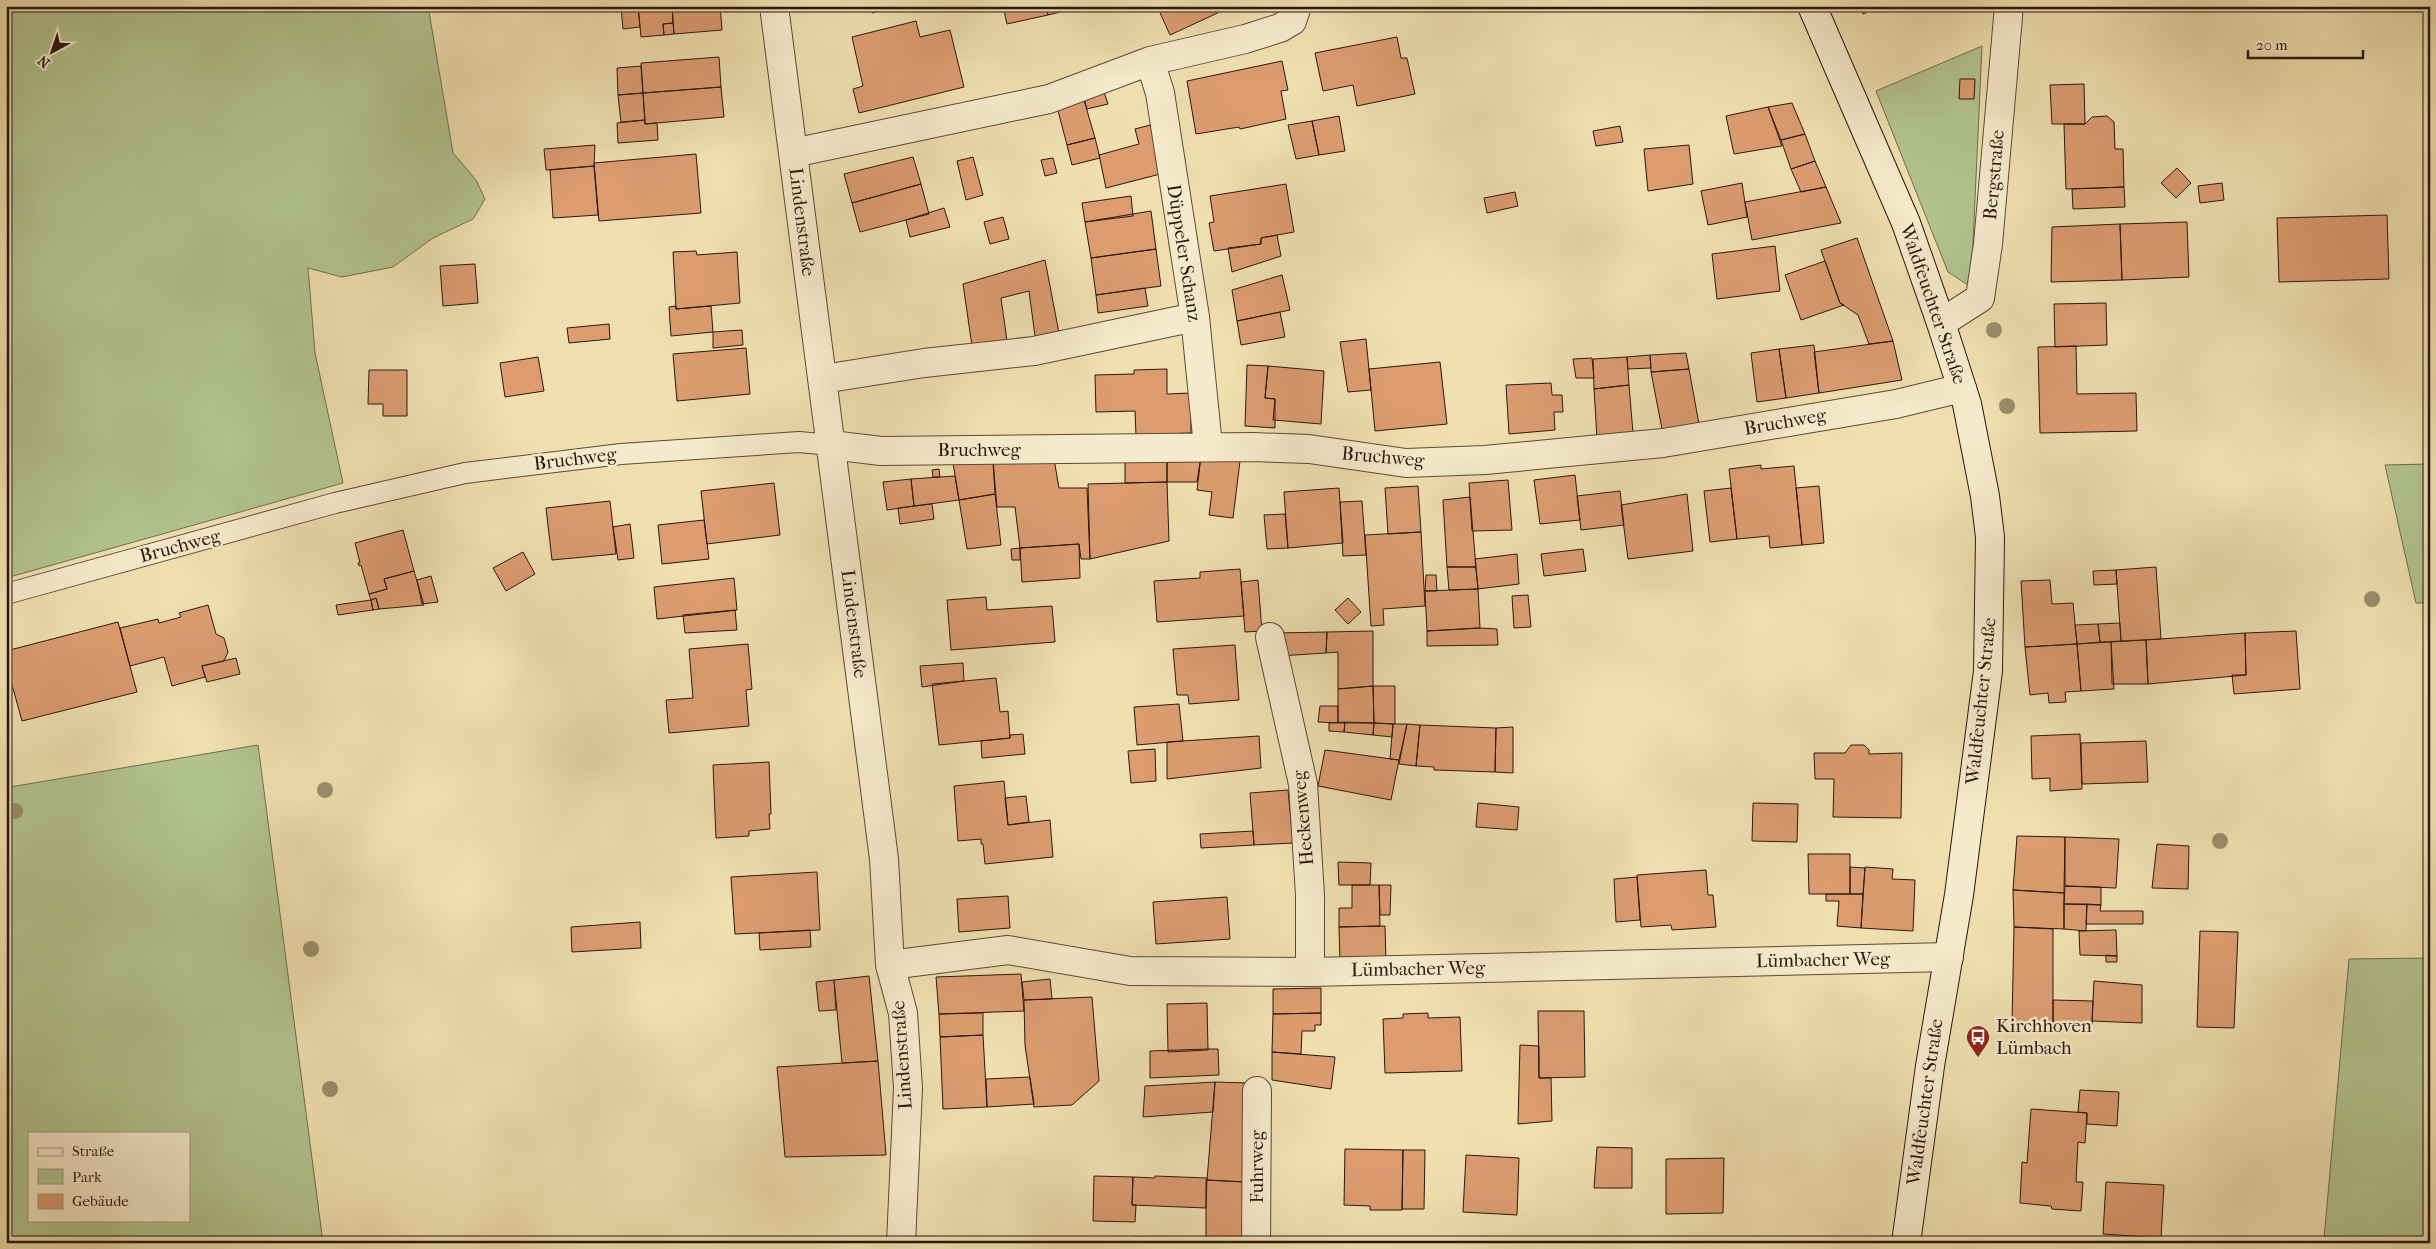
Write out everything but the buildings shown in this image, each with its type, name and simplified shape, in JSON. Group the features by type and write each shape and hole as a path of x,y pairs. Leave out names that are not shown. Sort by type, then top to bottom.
{"street":[{"name":"Lindenstraße","path":"774,6 793,153 794,176 823,379 884,859 890,965 902,1013 908,1088 901,1243"},
{"path":"793,153 1049,99 1150,61 1244,39 1280,28 1292,20 1297,6"},
{"name":"Waldfeuchter Straße","path":"1812,6 1906,223 1941,323 1962,388 1985,496 1990,537 1991,582 1988,671 1959,895 1930,1066 1906,1243"},
{"name":"Bergstraße","path":"1941,323 1980,298 1988,234 2009,6"},
{"name":"Düppeler Schanz","path":"1150,61 1160,93 1195,317 1208,446"},
{"path":"823,379 924,363 1034,351 1195,317"},
{"name":"Bruchweg","path":"831,445 882,451 1174,449 1208,446 1309,449 1406,463 1485,460 1662,443 1896,404 1962,388"},
{"name":"Heckenweg","path":"1270,637 1303,784 1310,895 1310,972"},
{"name":"Lümbacher Weg","path":"890,965 1008,950 1130,971 1310,972 1949,957"},
{"name":"Fuhrweg","path":"1256,1243 1257,1091"}],"lane":[{"name":"Bruchweg","path":"6,594 335,503 465,473 621,454 799,442 831,445"}],"green space":[{"path":"6,6 428,6 453,153 476,180 485,199 473,219 433,238 393,267 342,277 308,268 315,353 343,483 6,578"},
{"path":"1982,46 1971,287 1948,272 1876,91"},
{"path":"2430,464 2430,603 2416,603 2385,465"},
{"path":"258,745 323,1243 6,1243 6,772 10,787"},
{"path":"2430,958 2430,1243 2177,1243 2324,1239 2349,959"}],"place":[{"name":"Kirchhoven Lümbach","path":"1978,1058"}]}
